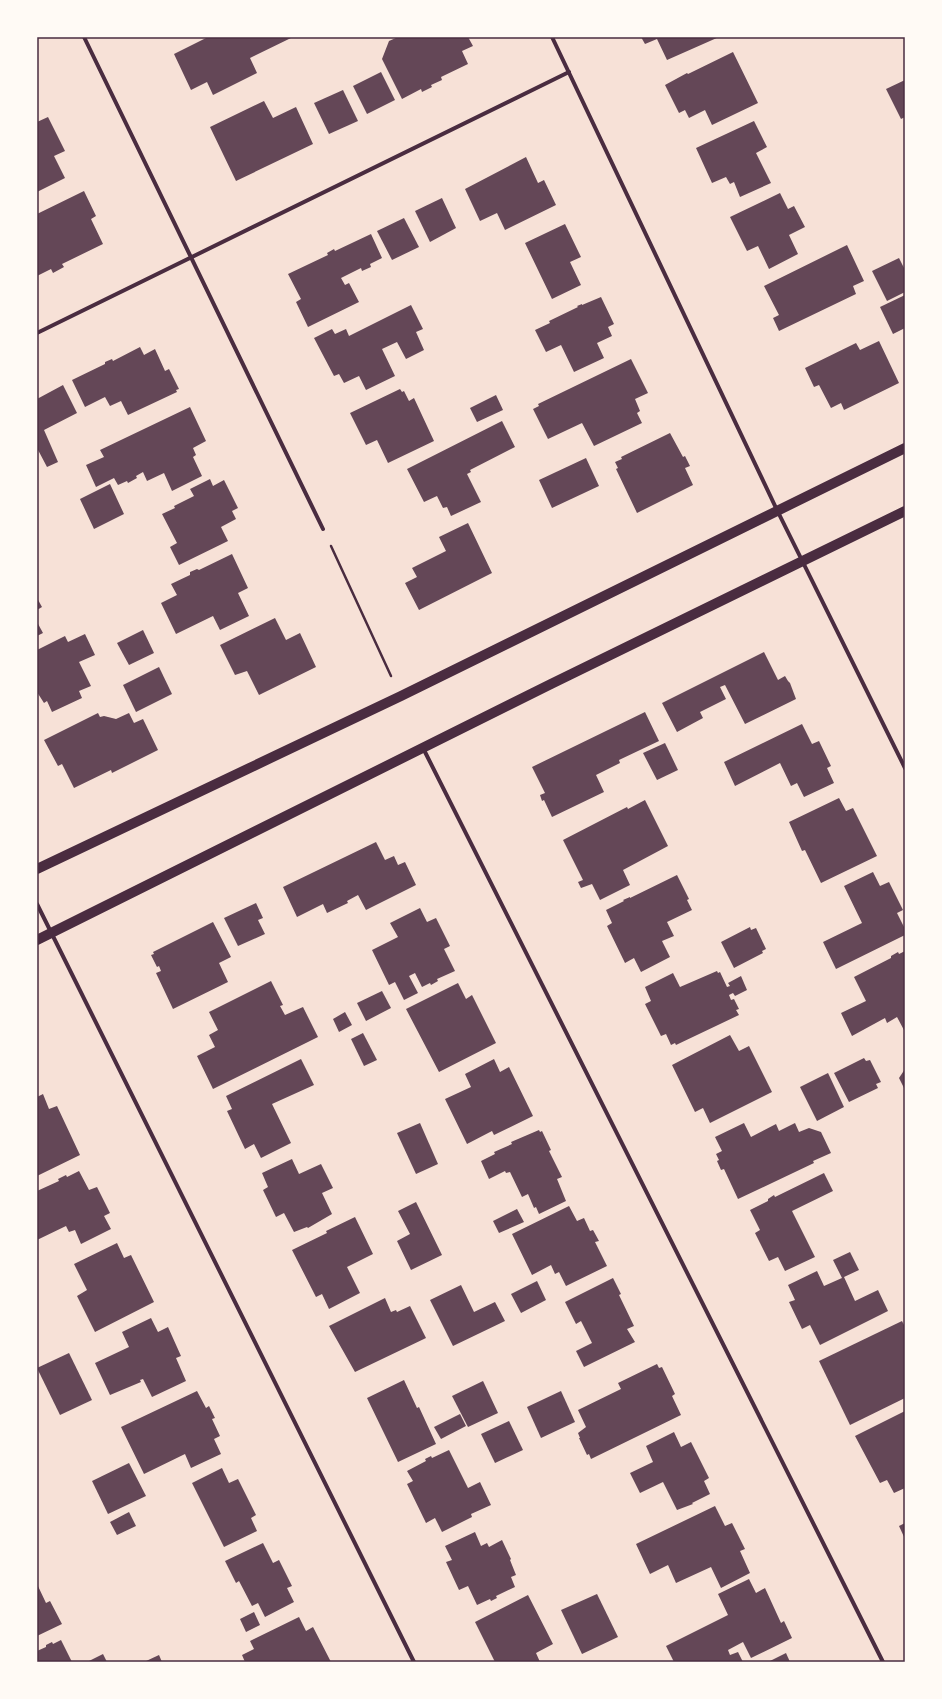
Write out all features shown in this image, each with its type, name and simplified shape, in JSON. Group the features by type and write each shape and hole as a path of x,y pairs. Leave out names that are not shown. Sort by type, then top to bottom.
{"main road":[{"path":"37,869 401,696 905,448"},
{"path":"37,940 551,684 905,511"}],"street":[{"path":"84,37 323,529"},
{"path":"552,37 570,72 777,510 905,768"},
{"path":"37,333 570,72"},
{"path":"423,748 883,1662"},
{"path":"37,904 414,1662"}],"path":[{"path":"323,529 401,696"}],"building":[{"path":"208,37 293,37 250,58 257,73 213,95 207,82 191,90 174,54"},
{"path":"398,37 468,37 473,46 462,51 468,64 441,77 442,80 431,85 432,87 422,92 421,89 402,99 382,59 389,41"},
{"path":"641,37 719,37 667,60 657,39 645,44"},
{"path":"733,52 758,103 712,125 705,110 689,118 685,110 679,113 665,85"},
{"path":"381,72 395,100 367,114 353,86"},
{"path":"905,80 905,117 901,119 886,89"},
{"path":"343,90 358,121 329,134 314,103"},
{"path":"264,101 273,118 296,107 313,144 236,181 210,127"},
{"path":"48,117 65,151 54,156 65,178 37,192 37,122"},
{"path":"754,121 767,147 756,153 771,183 740,197 734,182 730,184 726,177 712,183 696,148"},
{"path":"526,157 538,183 544,180 556,205 505,230 497,213 480,221 465,189"},
{"path":"84,191 96,216 91,219 103,244 62,264 64,267 53,273 51,269 37,276 37,214"},
{"path":"780,193 788,209 794,206 805,227 789,235 798,254 769,269 758,246 747,251 730,217"},
{"path":"442,198 456,228 430,242 415,211"},
{"path":"404,218 419,247 392,260 377,231"},
{"path":"565,224 581,257 570,262 581,285 552,299 525,243"},
{"path":"371,234 382,258 370,264 371,267 362,271 361,268 341,278 345,285 349,283 359,302 308,327 296,302 301,299 288,274 328,255 327,253 334,249 335,251"},
{"path":"847,245 864,281 853,286 856,294 779,331 773,318 779,315 764,286"},
{"path":"899,258 905,270 905,292 887,301 872,271"},
{"path":"905,295 905,328 893,334 880,307"},
{"path":"601,297 614,324 608,327 612,336 597,343 604,358 574,372 561,345 546,352 535,330 550,323 549,321 578,307 577,306"},
{"path":"411,305 423,329 416,332 424,350 406,359 397,342 382,349 395,376 366,390 359,376 344,383 339,374 334,376 314,338 332,329 335,334 346,329 349,336"},
{"path":"879,341 899,383 844,410 841,403 831,408 819,385 814,387 805,368 856,343 860,350"},
{"path":"140,347 144,355 155,349 165,371 169,369 179,389 176,390 177,392 128,415 121,401 110,406 105,397 85,407 72,380 105,364 105,362 112,359 113,361"},
{"path":"631,359 648,393 635,399 640,411 637,413 642,423 594,446 582,423 548,439 533,409 539,406 538,404"},
{"path":"63,385 77,413 44,430 58,462 47,467 37,448 37,399"},
{"path":"400,389 402,392 404,391 409,401 414,398 434,441 388,463 377,440 366,445 350,413"},
{"path":"496,395 503,410 477,422 470,408"},
{"path":"190,407 206,441 193,448 196,455 193,457 202,476 172,491 164,473 147,481 143,472 136,476 137,478 128,483 127,481 118,485 114,478 96,487 86,465 104,457 100,450"},
{"path":"502,421 515,447 470,470 471,472 467,474 481,502 451,516 447,507 443,508 437,496 424,502 407,469"},
{"path":"670,433 683,457 685,456 690,466 685,468 693,485 637,513 616,469 618,468 615,462 622,459 621,457"},
{"path":"586,458 599,486 552,508 539,480"},
{"path":"210,479 213,486 224,480 238,508 232,511 236,519 221,527 228,541 179,565 170,547 177,543 162,514 194,496 190,489"},
{"path":"110,484 124,514 94,529 80,499"},
{"path":"468,523 492,573 419,610 405,583 417,577 412,568 446,551 439,537"},
{"path":"232,554 248,588 238,593 249,616 220,630 213,616 176,634 161,603 177,595 171,584 190,575 190,572 197,569 199,570"},
{"path":"37,598 42,607 37,610"},
{"path":"275,618 286,640 300,633 316,667 259,695 247,671 235,675 220,645"},
{"path":"37,622 43,633 37,636"},
{"path":"143,630 154,653 129,665 117,643"},
{"path":"85,634 95,655 79,662 91,686 79,691 82,698 52,712 47,701 44,703 37,692 37,650 65,636 68,642"},
{"path":"764,652 778,680 785,676 790,683 796,699 745,724 725,685 720,687 726,699 700,712 703,718 677,732 662,703"},
{"path":"159,667 172,694 136,712 123,685"},
{"path":"645,712 659,741 619,760 620,763 596,775 604,792 552,817 544,800 542,801 540,795 545,793 532,767"},
{"path":"98,713 100,717 104,716 116,719 129,713 134,723 143,719 158,750 112,773 111,770 74,788 62,764 58,766 44,740"},
{"path":"802,724 812,744 819,741 831,766 827,768 834,783 804,797 797,783 791,786 780,763 735,786 724,762"},
{"path":"665,743 678,770 657,780 643,753"},
{"path":"839,798 846,811 853,808 877,856 821,883 805,850 802,851 789,822"},
{"path":"645,800 668,846 623,870 630,885 600,900 592,884 581,888 578,882 583,880 563,840 627,807 628,809"},
{"path":"376,842 385,860 394,856 398,865 405,862 416,885 366,910 358,895 347,901 348,903 327,913 323,904 297,917 283,887"},
{"path":"873,872 880,886 889,882 903,910 897,913 905,929 905,935 836,969 823,942 862,923 844,886"},
{"path":"677,875 689,899 687,900 692,910 667,922 674,936 662,941 670,957 641,972 634,958 625,963 607,926 612,923 606,910 624,901 623,900"},
{"path":"256,903 263,918 258,920 265,934 238,946 224,918"},
{"path":"420,908 427,922 436,918 450,946 444,949 455,971 437,979 438,981 431,985 430,983 422,987 415,973 409,976 418,993 404,1000 395,982 389,985 372,950 398,937 390,923"},
{"path":"213,922 231,957 219,963 228,982 173,1009 156,973 161,971 159,966 157,967 151,955 154,954 153,952"},
{"path":"750,927 751,930 756,928 766,949 762,951 763,953 734,968 721,942"},
{"path":"905,951 905,1032 897,1017 887,1023 885,1018 852,1036 841,1013 866,1001 854,977 891,958 891,956 898,952 899,954"},
{"path":"717,971 718,973 720,972 727,987 730,986 728,983 741,976 747,990 735,996 733,993 729,995 731,1000 734,999 739,1009 736,1010 739,1015 676,1045 675,1043 671,1045 666,1034 661,1036 645,1004 651,1001 645,987 673,973 680,987"},
{"path":"271,981 283,1005 280,1006 285,1015 303,1007 318,1037 213,1089 197,1056 215,1047 209,1035 218,1030 209,1012"},
{"path":"458,983 466,999 472,995 496,1043 439,1072 406,1009"},
{"path":"382,991 391,1008 366,1021 357,1003"},
{"path":"345,1012 352,1025 339,1032 333,1019"},
{"path":"363,1033 377,1060 364,1066 351,1039"},
{"path":"730,1035 739,1051 749,1046 772,1092 710,1123 703,1108 695,1112 672,1065"},
{"path":"864,1058 866,1061 870,1060 881,1082 876,1084 878,1088 849,1102 834,1073"},
{"path":"301,1059 314,1085 272,1104 291,1143 261,1158 254,1144 245,1149 227,1111 232,1109 226,1096"},
{"path":"494,1059 500,1072 509,1067 533,1116 494,1135 492,1131 467,1144 445,1099 471,1087 465,1074"},
{"path":"905,1069 905,1090 899,1078"},
{"path":"828,1073 844,1107 817,1121 800,1087"},
{"path":"43,1094 49,1109 57,1106 80,1155 37,1176 37,1097"},
{"path":"420,1123 438,1164 416,1174 397,1133"},
{"path":"744,1123 751,1137 776,1124 779,1131 795,1123 799,1132 809,1128 821,1132 831,1153 813,1161 814,1163 738,1199 724,1169 721,1170 717,1161 719,1160 716,1154 722,1151 715,1137"},
{"path":"539,1130 540,1132 542,1131 551,1150 549,1151 562,1177 557,1179 566,1201 539,1214 536,1207 534,1208 528,1194 522,1197 510,1172 506,1173 505,1171 489,1179 481,1161 495,1154 494,1152 512,1144 511,1142"},
{"path":"292,1159 299,1174 321,1164 333,1188 322,1193 332,1214 308,1228 307,1227 294,1232 284,1213 276,1217 263,1190 268,1187 262,1173"},
{"path":"79,1171 89,1190 97,1187 110,1213 104,1216 111,1229 81,1244 75,1230 69,1232 66,1226 37,1240 37,1191 59,1181 58,1179 66,1175 67,1177"},
{"path":"824,1173 833,1191 792,1211 815,1257 785,1271 778,1257 769,1261 755,1233 760,1230 750,1210 768,1201 768,1199 774,1195 775,1197"},
{"path":"416,1202 442,1255 411,1270 397,1241 410,1234 398,1211"},
{"path":"569,1206 577,1221 584,1218 590,1231 593,1230 599,1241 595,1242 607,1266 566,1286 559,1272 555,1274 551,1265 532,1275 512,1234"},
{"path":"517,1209 524,1222 499,1233 493,1221"},
{"path":"355,1217 373,1254 347,1267 360,1293 329,1309 322,1294 316,1297 292,1250"},
{"path":"117,1243 124,1258 131,1255 154,1302 95,1332 77,1296 87,1290 74,1264"},
{"path":"850,1252 859,1270 844,1277 855,1301 878,1290 888,1311 820,1345 810,1325 802,1329 789,1302 795,1300 788,1285 817,1271 824,1286 842,1278 833,1260"},
{"path":"613,1278 621,1294 619,1295 634,1326 627,1329 635,1342 584,1367 576,1351 592,1343 581,1321 576,1324 565,1302"},
{"path":"537,1281 546,1300 521,1313 511,1294"},
{"path":"461,1285 474,1312 495,1302 505,1321 453,1346 430,1300"},
{"path":"385,1298 391,1312 396,1310 397,1312 410,1306 426,1338 355,1372 329,1326"},
{"path":"151,1318 158,1332 168,1327 181,1356 176,1358 186,1381 152,1397 143,1379 140,1380 141,1382 110,1395 95,1363 129,1347 122,1332"},
{"path":"902,1321 905,1327 905,1398 850,1425 819,1361"},
{"path":"69,1353 92,1400 60,1415 37,1368"},
{"path":"657,1364 659,1368 662,1367 675,1394 672,1396 681,1415 591,1459 589,1454 587,1455 579,1438 578,1433 586,1427 578,1410 621,1389 618,1383"},
{"path":"404,1380 417,1408 419,1407 436,1444 398,1462 367,1398"},
{"path":"483,1381 498,1413 468,1427 452,1396"},
{"path":"197,1391 206,1408 209,1406 215,1418 212,1419 220,1436 214,1439 221,1454 191,1468 185,1454 144,1474 121,1427"},
{"path":"561,1391 575,1422 541,1438 527,1407"},
{"path":"905,1411 905,1488 894,1493 887,1480 880,1483 855,1436"},
{"path":"460,1414 466,1426 441,1439 434,1427"},
{"path":"509,1421 523,1450 495,1463 481,1434"},
{"path":"674,1432 681,1447 691,1442 709,1478 704,1481 710,1494 692,1503 693,1504 677,1510 663,1482 640,1493 630,1473 653,1462 646,1446"},
{"path":"449,1450 468,1488 480,1482 491,1505 471,1514 472,1517 442,1532 435,1518 426,1523 407,1484 413,1481 407,1471 426,1461 425,1459 431,1456 432,1458"},
{"path":"129,1463 146,1496 108,1514 92,1481"},
{"path":"222,1468 229,1483 238,1479 256,1515 251,1518 257,1531 224,1547 192,1483"},
{"path":"715,1506 725,1526 732,1523 745,1549 740,1551 750,1573 721,1588 711,1567 676,1583 668,1565 650,1574 636,1544"},
{"path":"129,1512 136,1526 117,1535 110,1522"},
{"path":"905,1523 905,1539 899,1526"},
{"path":"475,1532 481,1546 487,1543 489,1547 502,1540 511,1559 510,1560 516,1575 511,1577 515,1587 496,1596 497,1598 491,1601 490,1599 477,1605 468,1586 459,1590 446,1562 452,1560 445,1546"},
{"path":"263,1543 273,1563 279,1560 292,1586 287,1588 294,1602 265,1617 258,1603 252,1606 239,1581 236,1583 225,1561"},
{"path":"749,1579 756,1593 765,1588 781,1623 784,1621 792,1638 751,1658 743,1642 728,1650 730,1655 738,1652 743,1662 674,1662 666,1646 728,1615 718,1594"},
{"path":"37,1584 46,1603 50,1601 62,1624 37,1636"},
{"path":"597,1594 618,1637 582,1654 561,1610"},
{"path":"528,1595 553,1644 536,1653 540,1662 495,1662 475,1622"},
{"path":"254,1612 260,1625 246,1632 240,1619"},
{"path":"299,1617 306,1631 313,1627 331,1662 245,1662 242,1655 254,1649 250,1641"},
{"path":"61,1640 72,1662 37,1662 37,1651 46,1647 46,1645 52,1642 53,1644"},
{"path":"786,1653 790,1662 768,1662"},
{"path":"103,1654 107,1662 87,1662"},
{"path":"159,1655 162,1662 144,1662"}]}
